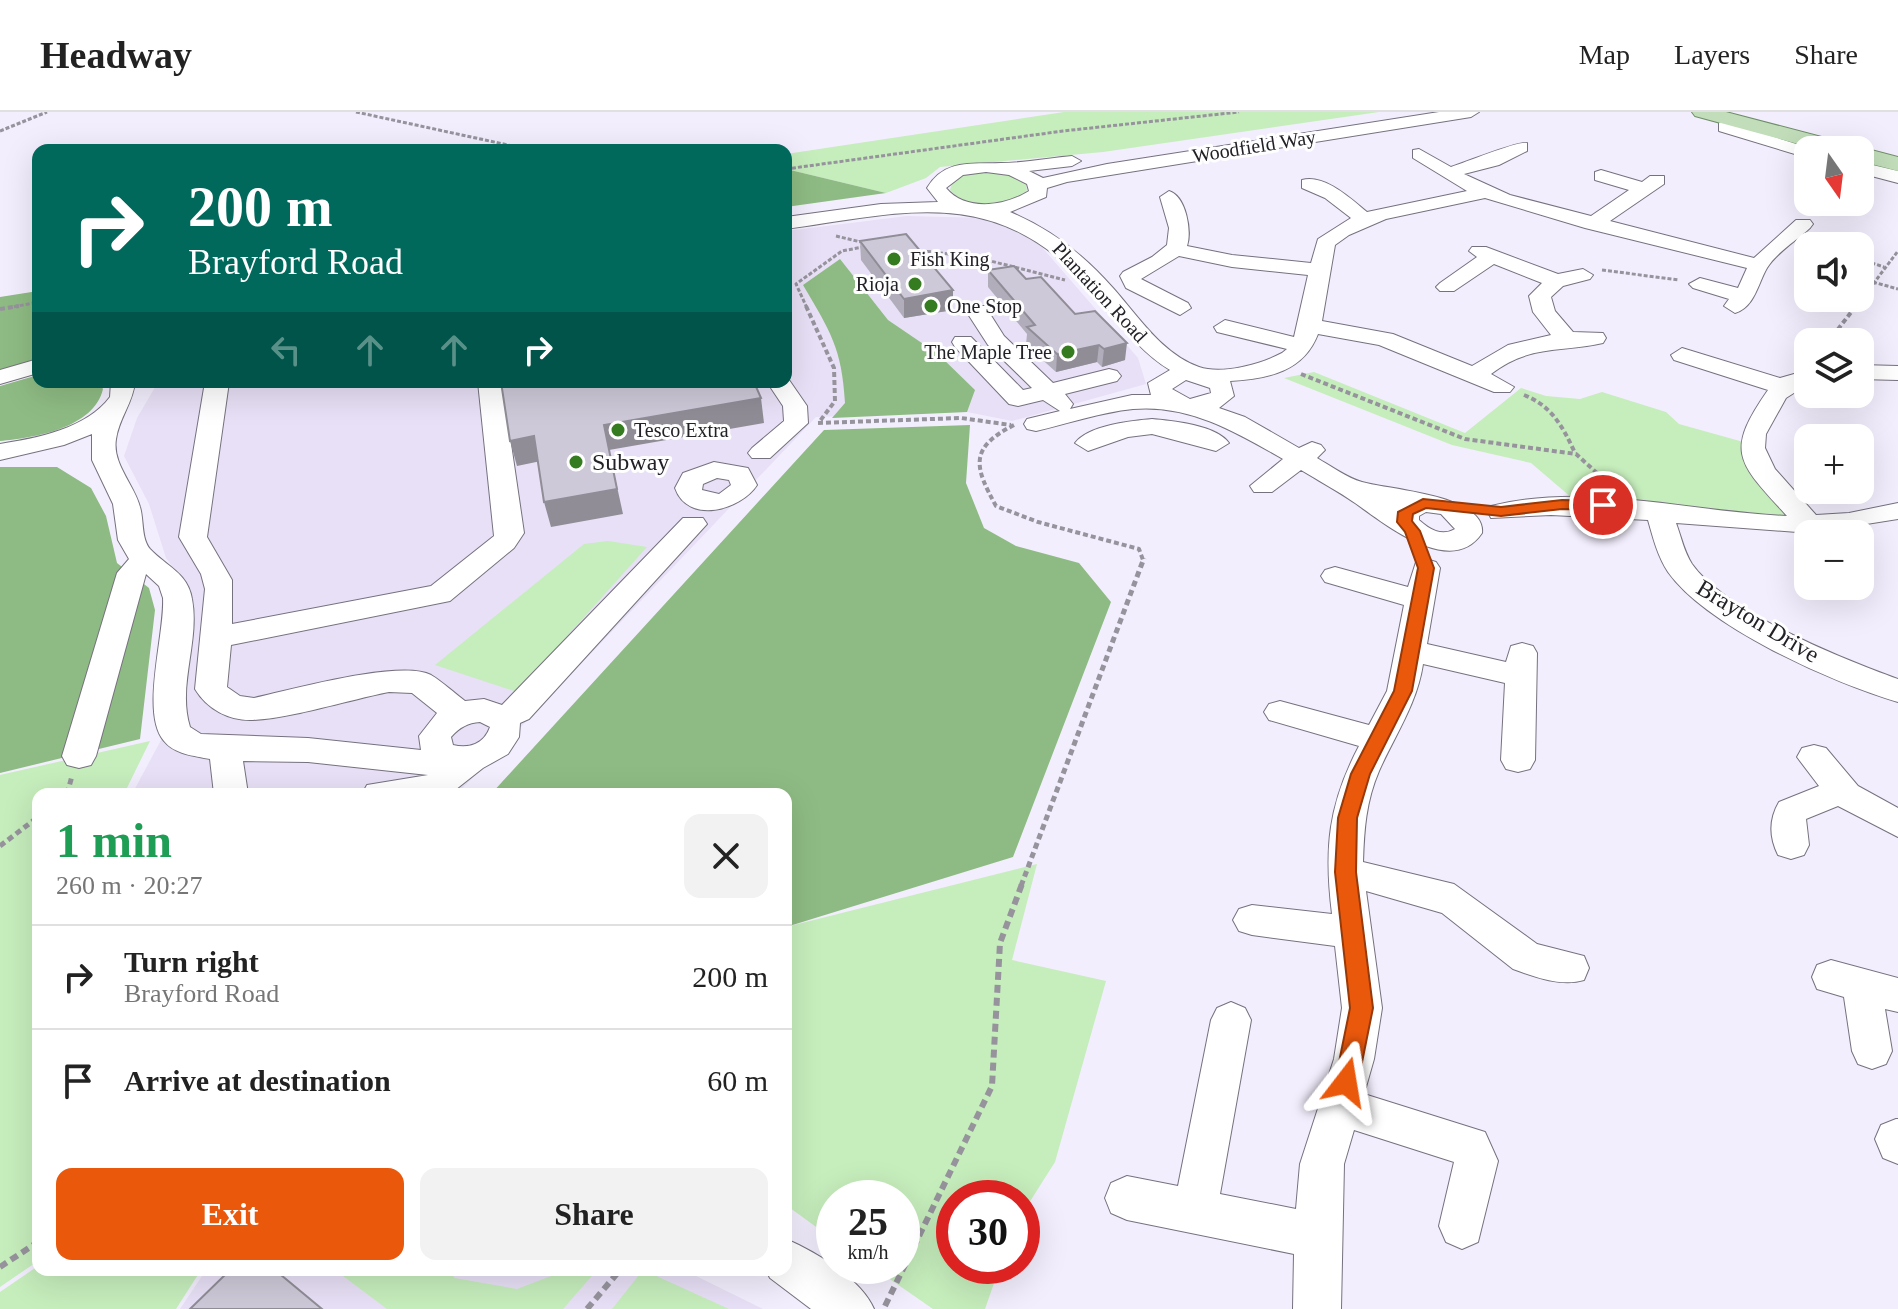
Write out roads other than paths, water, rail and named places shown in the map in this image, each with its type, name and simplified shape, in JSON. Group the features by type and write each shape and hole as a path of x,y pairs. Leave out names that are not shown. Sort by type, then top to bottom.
{"main road":[{"path":"1700,116 1794,138"},
{"path":"1874,158 1898,164"}],"street":[{"name":"Woodfield Way","path":"937,185 942,178 961,170 1166,149 1414,112"},
{"name":"Woodfield Way","path":"973,208 1022,204 1039,189 1063,177 1471,112"},
{"path":"1729,123 1794,148"},
{"path":"1448,173 1493,161 1521,147"},
{"path":"1419,154 1486,192 1592,224 1758,265"},
{"path":"1004,168 1027,174 1039,189"},
{"path":"1874,171 1898,177"},
{"path":"1592,224 1651,184 1601,176"},
{"path":"792,219 937,185 940,196 973,208"},
{"path":"1352,187 1318,188 1364,219"},
{"name":"Plantation Road","path":"1039,189 1045,233"},
{"path":"1171,395 1173,374 1250,373 1278,364 1308,336 1325,243 1343,228 1364,219 1486,192"},
{"path":"1180,308 1133,284 1130,276 1170,254 1182,231 1171,204 1198,210"},
{"path":"792,219 881,210 973,208"},
{"name":"Plantation Road","path":"973,208 1009,216 1045,233 1094,281 1154,351 1171,395"},
{"path":"1700,284 1739,301 1758,265 1795,230 1798,232"},
{"path":"1170,254 1319,270"},
{"path":"1447,287 1484,255 1556,281"},
{"path":"1567,339 1540,303 1540,296 1556,281 1583,275"},
{"path":"977,311 996,340 1049,392 1091,448 1140,425 1177,429 1216,443"},
{"path":"1225,327 1308,336 1385,339 1502,387"},
{"path":"1474,376 1510,350 1567,339 1595,338"},
{"path":"1719,340 1690,358 1781,386 1794,382"},
{"path":"963,342 1018,399 1109,376"},
{"name":"Plantation Road","path":"1154,351 1214,379 1222,394"},
{"path":"1874,372 1898,373"},
{"path":"1025,424 1171,395 1211,404 1250,373"},
{"path":"1781,386 1752,436 1751,450 1763,470 1806,520"},
{"path":"216,388 193,537 195,550 218,580 220,602 211,689 220,701 234,708 254,709 389,681 419,682 450,721"},
{"path":"214,638 440,594 504,542 510,533 491,388"},
{"path":"501,718 518,711 692,510 737,489 761,453 796,423 795,406 783,388"},
{"path":"1222,394 1236,422"},
{"path":"1171,395 1236,422 1349,487 1421,516 1466,518 1465,536"},
{"path":"12,450 71,434 118,398"},
{"path":"118,398 102,440 101,460 127,505 135,547 174,585 177,609 168,703 176,734 192,744 225,750 308,750 427,763 464,759 499,744 506,727 501,718 484,710 450,721 410,750 380,756"},
{"path":"1262,412 1315,448 1301,462 1263,486"},
{"path":"12,450 67,452 113,479"},
{"path":"692,510 688,488 692,479 761,453"},
{"path":"714,470 732,471 737,489"},
{"path":"1421,516 1501,512 1562,504 1794,524"},
{"name":"Brayton Drive","path":"1648,510 1679,566 1710,595 1771,634 1820,660 1898,691"},
{"path":"1865,520 1898,511"},
{"path":"1424,584 1438,551 1501,512"},
{"path":"1421,516 1440,541 1465,536"},
{"path":"1317,1309 1317,1236 1322,1164 1354,1059 1362,1008 1345,872 1347,818 1361,774 1403,691 1424,584 1421,516"},
{"path":"79,756 131,573 146,559"},
{"path":"1335,576 1424,584"},
{"path":"1412,651 1521,665 1518,760"},
{"path":"1280,712 1379,740"},
{"path":"450,721 434,746 446,758 464,759"},
{"path":"225,750 230,788"},
{"path":"1814,757 1841,791 1863,808 1898,824"},
{"path":"438,788 464,759"},
{"path":"1791,845 1788,820 1791,811 1841,791"},
{"path":"1345,872 1441,895 1455,902 1527,958 1570,968"},
{"path":"1252,920 1352,932"},
{"path":"1864,986 1872,1051"},
{"path":"1195,1212 1231,1020"},
{"path":"1339,1106 1470,1147 1476,1161 1462,1226"},
{"path":"1127,1198 1317,1236"},
{"path":"792,1266 857,1309"}],"place":[{"name":"Fish King","path":"894,259"},
{"name":"Rioja","path":"915,284"},
{"name":"One Stop","path":"931,306"},
{"name":"The Maple Tree","path":"1068,352"},
{"name":"Tesco Extra","path":"618,430"},
{"name":"Subway","path":"576,462"}]}
